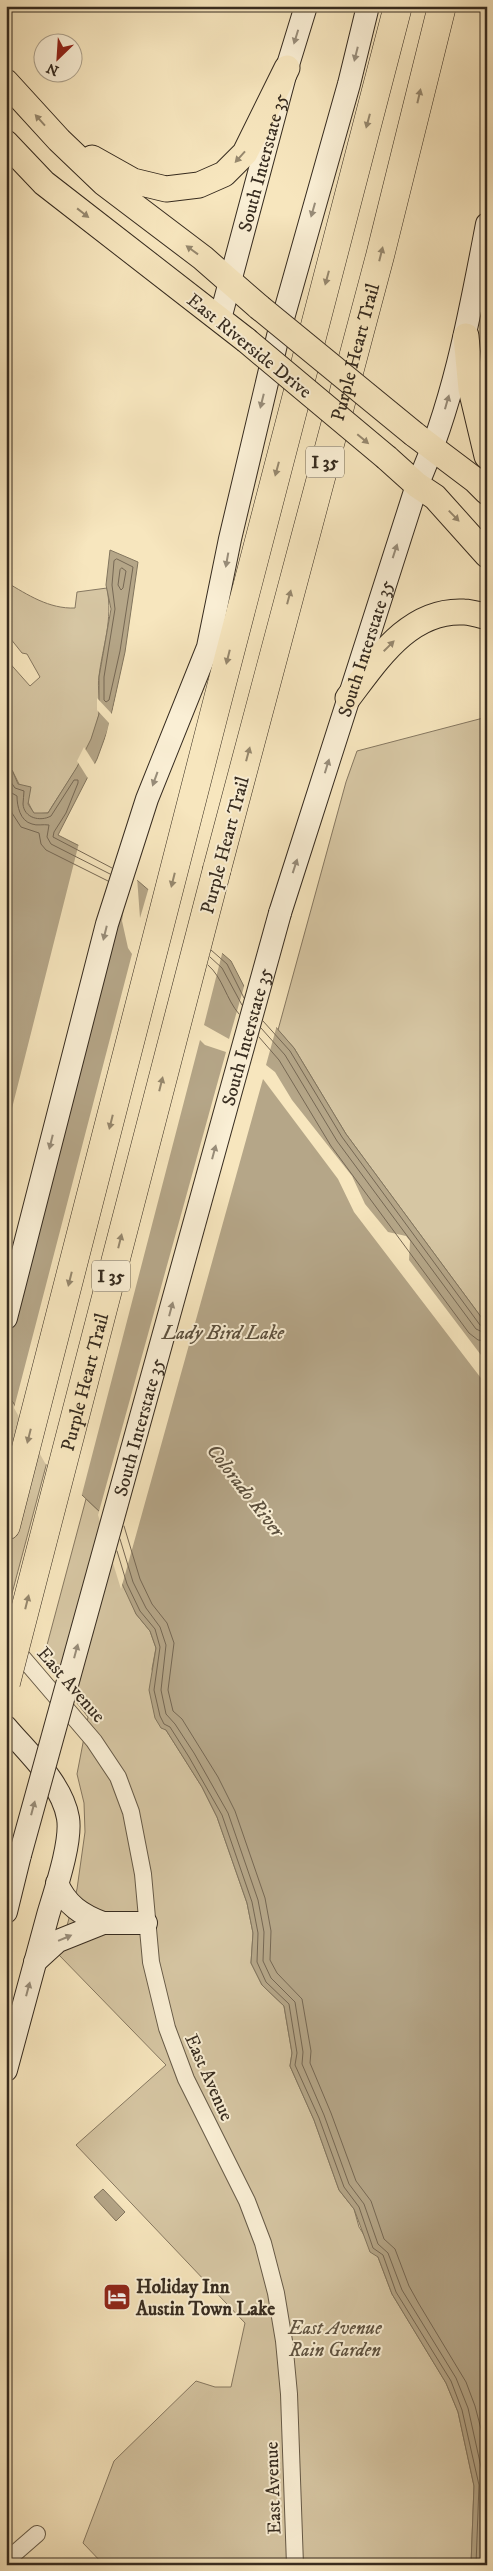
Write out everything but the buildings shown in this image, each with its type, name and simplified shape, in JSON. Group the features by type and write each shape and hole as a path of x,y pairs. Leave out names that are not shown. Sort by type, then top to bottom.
{"highway":[{"name":"Purple Heart Trail","path":"6,1526 398,6"},
{"name":"Purple Heart Trail","path":"6,1683 217,869 380,256 442,6"},
{"path":"429,53 447,6"}],"main road":[{"name":"South Interstate 35","path":"220,318 286,68 306,6"},
{"path":"6,1318 107,924 136,829 172,733 208,647 230,539 278,336 349,84 368,6"},
{"path":"59,140 133,180 166,189 199,185 224,174 245,152 286,68"},
{"name":"East Riverside Drive","path":"6,82 59,140 104,183 230,280 259,308 424,442 476,480 487,492"},
{"name":"East Riverside Drive","path":"6,143 44,183 220,318 387,458 416,485 435,497 487,555"},
{"name":"South Interstate 35","path":"6,1912 20,1854 280,913 416,485 424,442 466,336 487,224"},
{"path":"466,336 471,389 487,456"},
{"path":"348,698 385,648 407,629 437,615 464,612 487,617"},
{"path":"6,1727 48,1778 57,1792 67,1816 69,1829 57,1884 6,2070"},
{"path":"57,1884 62,1895 82,1915 103,1923 146,1923"},
{"path":"35,1963 58,1941 103,1923"}],"street":[{"name":"East Avenue","path":"6,1639 77,1718 118,1777 138,1841 143,1874 146,1923 159,1999 176,2056 247,2201 263,2243 276,2293 284,2341 289,2394 295,2565"},
{"path":"6,2561 37,2534"}],"green space":[{"path":"6,582 48,604 65,608 75,608 77,592 107,588 109,611 99,676 99,714 96,727 78,766 48,813 34,814 12,770 6,771 6,659 30,686 40,677 27,654 22,653 6,633"},
{"path":"487,717 487,1325 346,1134 294,1048 278,1030 346,782 357,751"},
{"path":"6,1395 13,1402 47,1462 10,1601 6,1598"},
{"name":"East Avenue Rain Garden","path":"86,1499 100,1512 136,1614 150,1631 156,1648 152,1669 166,1730 202,1787 217,1817 247,1903 253,1933 251,1963 262,1985 284,2006 292,2053 290,2066 314,2120 339,2190 354,2209 359,2227 378,2257 392,2294 446,2383 458,2412 474,2486 471,2565 104,2565 83,2543 114,2461 196,2381 215,2387 231,2387 245,2323 76,2145 166,2065 59,1955 77,1889 85,1832 84,1803 77,1774 88,1717 43,1660"}],"water":[{"name":"Lady Bird Lake","path":"110,550 138,562 125,652 108,729 97,759 58,835 123,868 231,961 249,996 294,1048 346,1134 487,1325 487,2565 471,2565 474,2486 458,2412 446,2383 392,2294 378,2257 370,2252 354,2209 339,2190 314,2120 290,2066 292,2053 284,2006 262,1985 251,1963 253,1933 247,1903 217,1817 202,1787 166,1730 161,1728 155,1718 149,1690 156,1648 150,1631 136,1614 123,1586 100,1512 47,1462 13,1402 6,1395 6,771 12,770 18,784 31,787 28,804 34,813 48,813 77,767 91,739 99,714 99,677 111,609 106,585"},
{"path":"103,2189 125,2212 116,2221 94,2197"}],"pier":[{"path":"140,560 127,652 110,729 101,756 109,723 97,710 97,698 112,714 126,655"},
{"path":"84,747 96,766 89,780 77,761"},
{"path":"79,843 124,866 137,877 140,918 149,887 223,950 204,1025 229,1039 245,983 251,995 277,1025 266,1065 275,1072 292,1100 352,1176 365,1204 388,1232 406,1236 410,1241 409,1260 487,1363 487,1386 354,1212 338,1179 263,1079 121,1589 98,1515 226,1052 205,1045 200,1040 81,1498 45,1463 14,1408 132,954 128,948 122,921 126,895 6,1352 6,1132"}],"place":[{"name":"Holiday Inn Austin Town Lake","path":"117,2297"}],"water label":[{"name":"Colorado River","path":"246,1490"}]}
